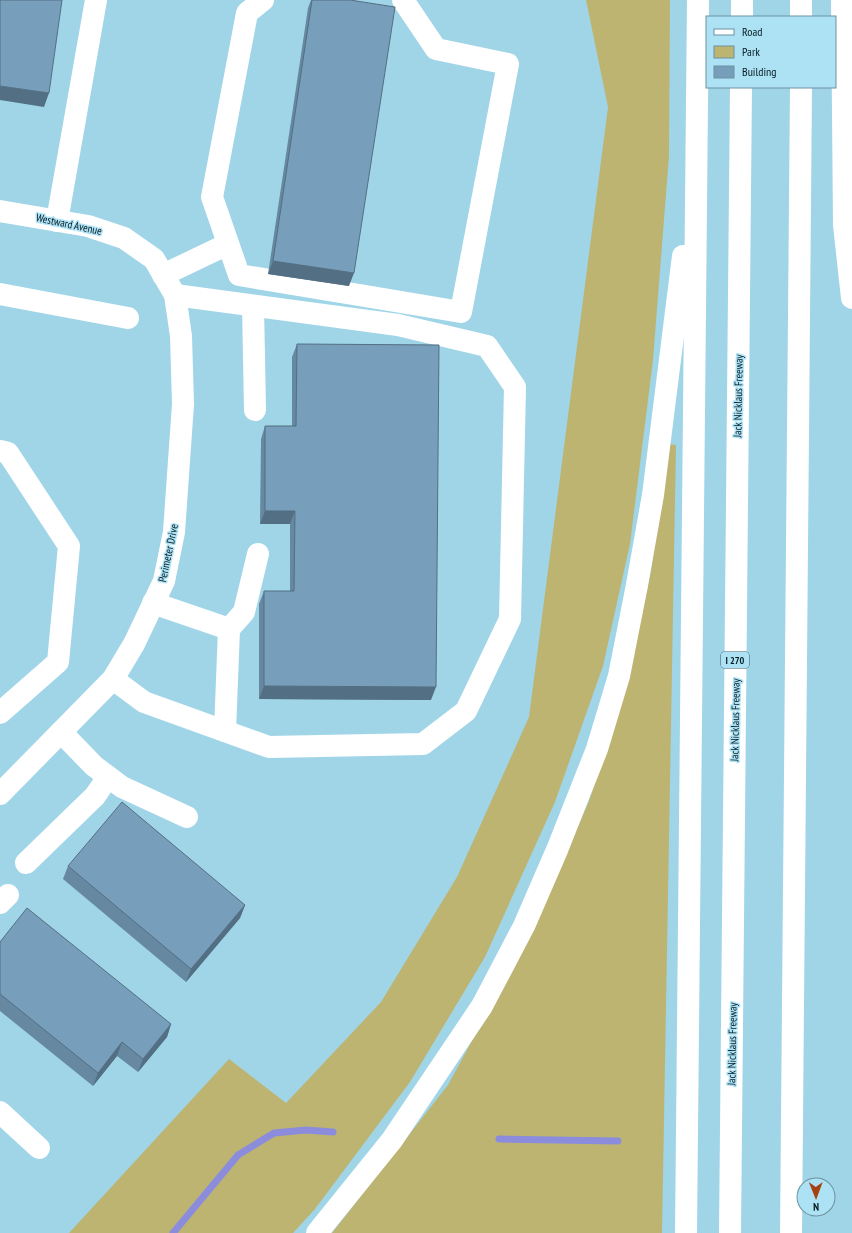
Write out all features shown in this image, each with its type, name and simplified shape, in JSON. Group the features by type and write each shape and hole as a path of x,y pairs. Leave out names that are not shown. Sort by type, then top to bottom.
{"main road":[{"path":"57,221 96,0"},
{"path":"263,0 247,13 212,197 239,276 461,312 508,64 436,49 403,0"},
{"path":"686,1233 698,0"},
{"path":"742,0 742,16"},
{"path":"801,0 801,16"},
{"path":"842,0 844,225 852,298"},
{"name":"Jack Nicklaus Freeway","path":"730,1233 741,88"},
{"path":"791,1233 801,88"},
{"path":"318,1233 392,1140 482,1006 524,926 557,850 597,748 619,676 652,503 696,154"},
{"name":"Westward Avenue","path":"0,211 88,226 124,238 158,267"},
{"path":"158,267 228,244"},
{"name":"Perimeter Drive","path":"0,794 113,679 134,644 164,581 174,532 183,404 181,336 175,295 158,267"},
{"path":"0,294 128,318"},
{"path":"113,679 144,702 269,747 422,744 466,711 510,619 515,386 487,346 398,325 175,295"},
{"path":"253,306 255,410"},
{"path":"0,451 8,453 69,546 58,662 0,713"},
{"path":"225,731 229,629 244,612 258,554"},
{"path":"153,603 229,629"},
{"path":"60,732 94,766 122,787 187,817"},
{"path":"26,863 95,796 108,777"},
{"path":"0,1112 38,1148"}],"green space":[{"path":"586,0 670,0 669,156 653,360 630,544 603,666 555,802 485,957 410,1082 315,1209 293,1233 69,1233 229,1059 286,1103 381,1002 457,877 529,717 608,107"},
{"path":"668,444 676,445 662,1233 332,1233 448,1085 532,930 589,801 629,673 651,571"}],"building":[{"path":"0,0 62,0 49,93 0,86"},
{"path":"312,0 350,0 395,7 354,273 273,261"},
{"path":"297,344 439,345 436,687 264,686 264,591 294,591 295,511 265,511 265,426 296,426"},
{"path":"122,802 245,905 191,969 68,866"},
{"path":"27,908 171,1024 143,1059 122,1042 98,1073 0,994 0,942"}],"waterway":[{"path":"173,1233 238,1155 274,1133 306,1130 333,1132"},
{"path":"499,1139 618,1141"}]}
